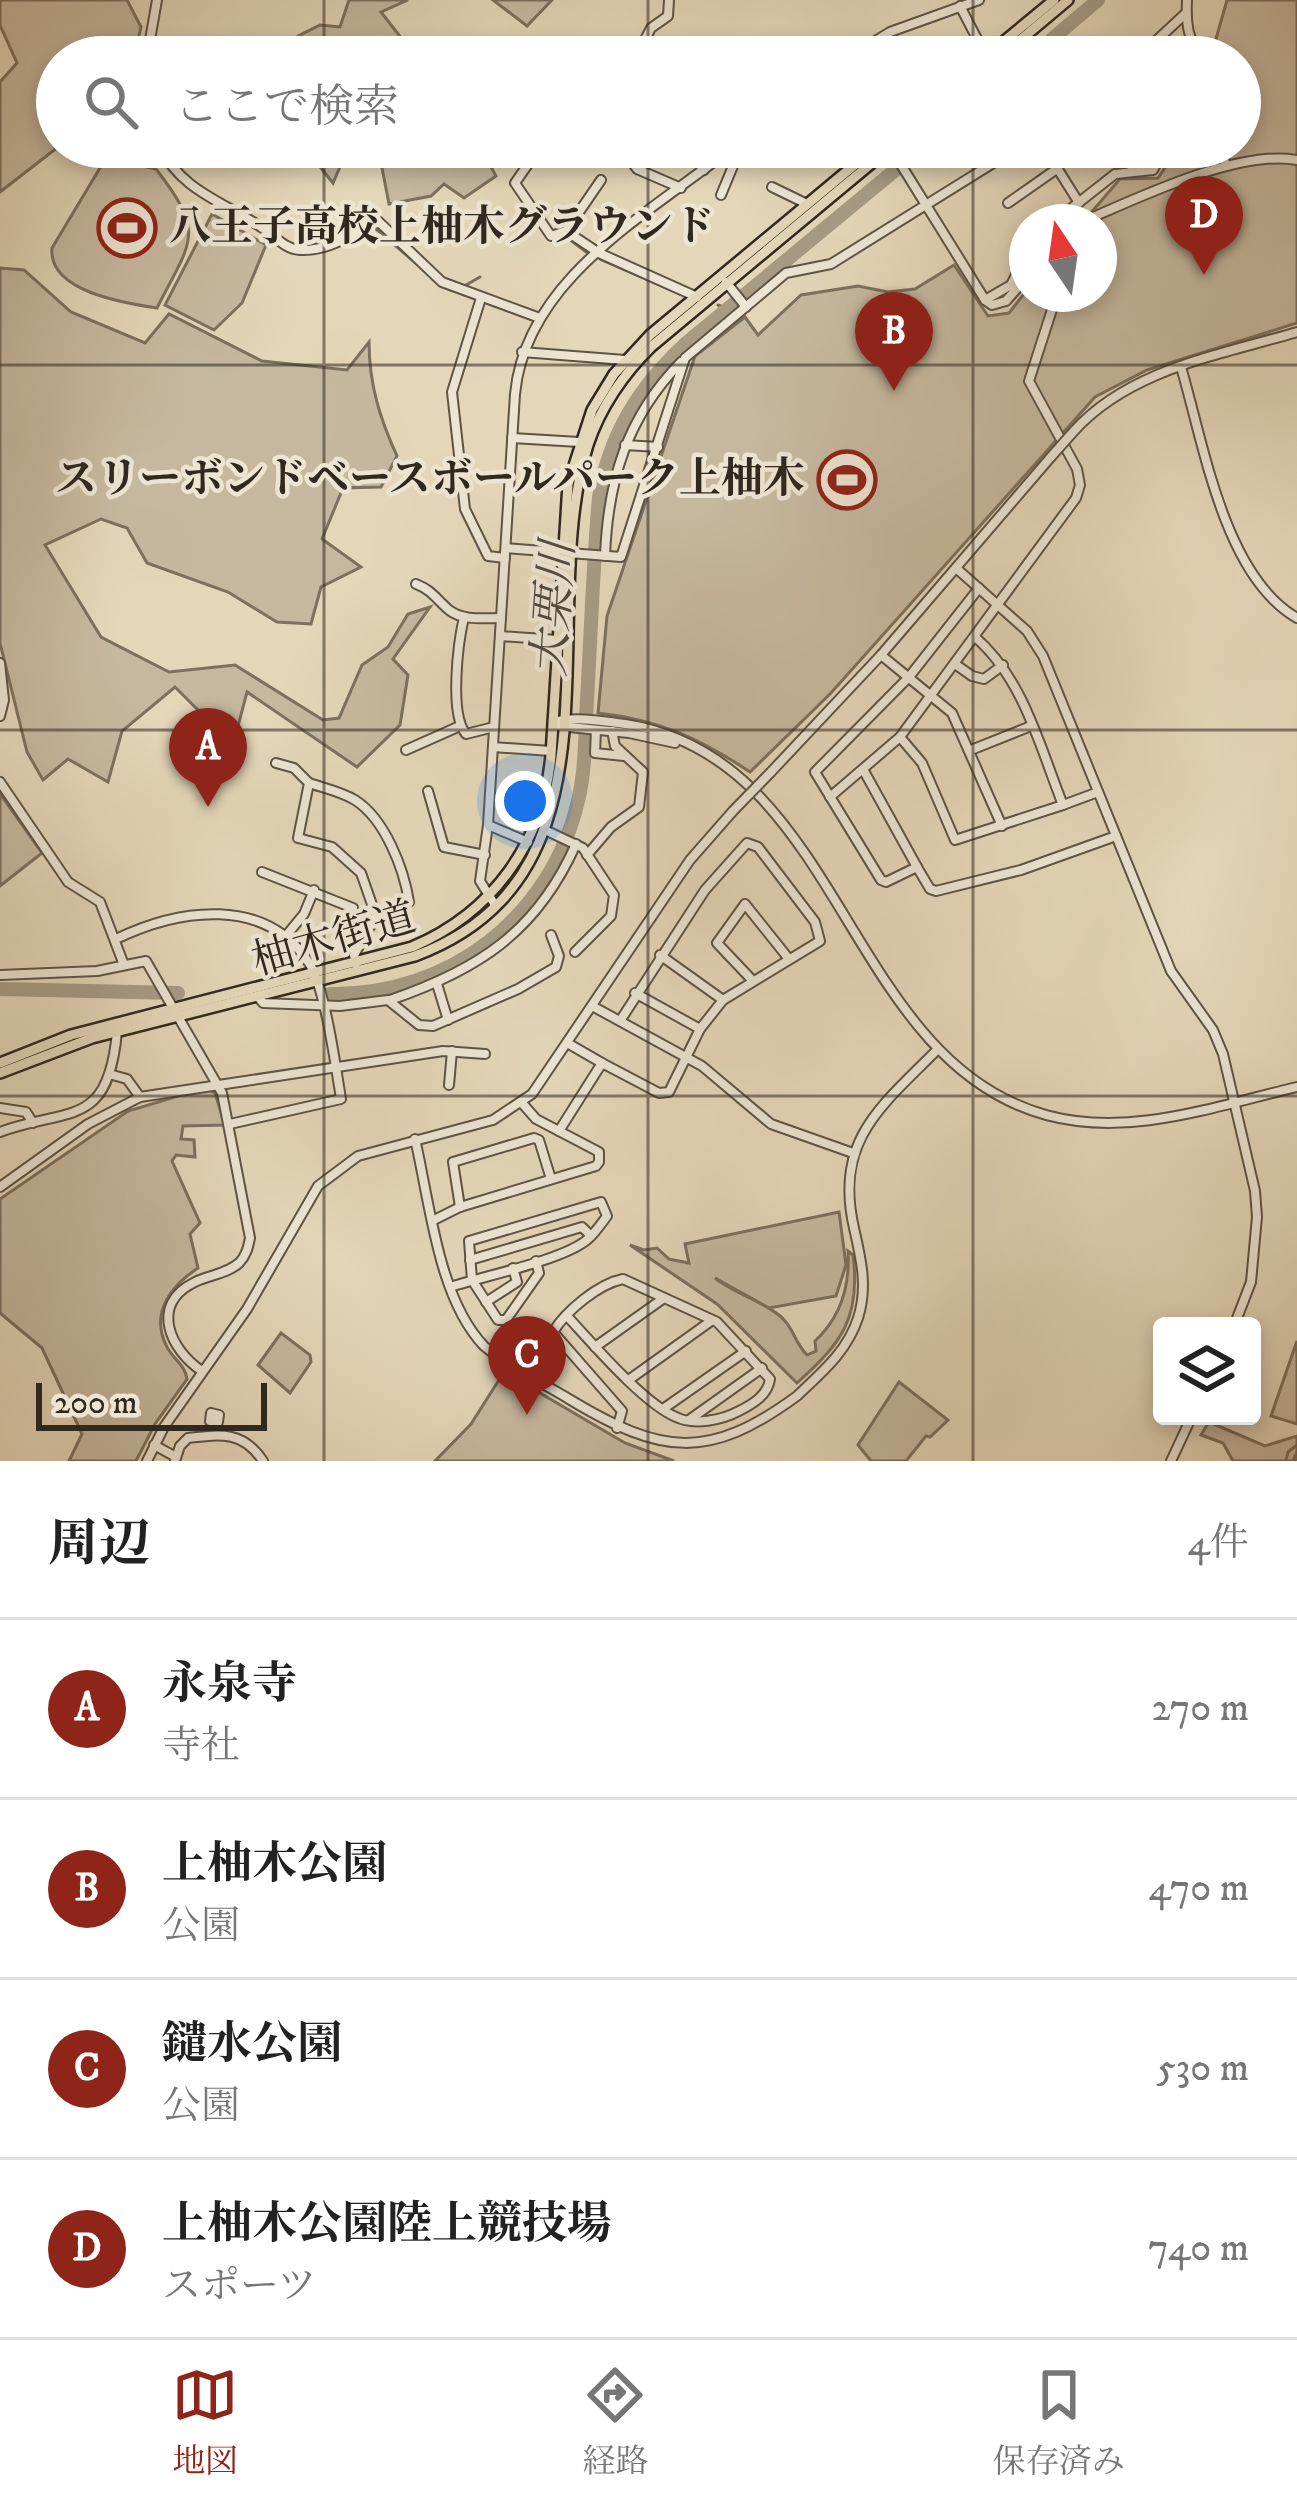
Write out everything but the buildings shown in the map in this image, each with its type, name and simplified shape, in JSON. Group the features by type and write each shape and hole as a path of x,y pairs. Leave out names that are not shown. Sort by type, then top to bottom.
{"main road":[{"path":"1011,36 1054,0"},
{"path":"1025,36 1068,0"},
{"name":"柚木街道","path":"0,1063 54,1040 171,1009 316,982 356,963 427,940 492,902 528,842 545,799 559,723 568,484 579,442 600,396 625,360 697,297 727,284 851,168"},
{"name":"柚木街道","path":"0,1073 171,1009 258,997 425,953 461,932 518,878 545,830 558,788 558,640 568,553 582,466 601,416 639,359 870,168"}],"street":[{"path":"151,36 157,0"},
{"path":"647,36 668,16 668,0"},
{"path":"883,36 979,0"},
{"path":"1186,0 1191,36"},
{"path":"960,6 975,36"},
{"path":"1161,36 1186,13"},
{"path":"1261,158 1297,160"},
{"path":"173,168 196,191 286,247 335,246 377,221 442,283 537,317"},
{"path":"525,168 515,183 550,236 566,231 602,180"},
{"path":"636,168 681,188"},
{"path":"492,902 480,884 522,352 537,317 561,286 707,168"},
{"path":"722,195 732,168"},
{"path":"902,168 986,301 1003,303 1009,296"},
{"path":"603,555 608,501 625,445 648,400 685,358 786,273 831,264 985,168"},
{"path":"1008,203 1058,168 1079,202"},
{"path":"1076,204 1115,175 1154,168"},
{"path":"1117,208 1221,168"},
{"path":"772,187 808,205"},
{"path":"566,231 598,253 697,297"},
{"path":"727,284 746,306"},
{"path":"986,301 1009,286"},
{"path":"481,298 454,382 453,423 468,516 488,556 568,553 621,557 685,358"},
{"path":"830,797 900,736 1079,491 1075,465 1029,382 1052,312"},
{"path":"147,1461 202,1371 248,1309 318,1186 358,1156 488,1121 522,1103 569,1044 690,860 881,655 1074,431 1117,393 1181,367 1297,332"},
{"path":"522,352 625,360"},
{"path":"1181,367 1239,555 1264,592 1297,618"},
{"path":"512,438 579,442"},
{"path":"625,445 658,447"},
{"path":"956,568 1027,631 1043,656 1171,971 1218,1042 1255,1191 1257,1228 1251,1282 1237,1317"},
{"path":"416,584 432,590 449,610 464,617 501,618"},
{"path":"917,867 881,880 815,772 909,677 979,588"},
{"path":"464,617 455,701 460,726 466,734 494,727"},
{"path":"500,637 558,640"},
{"path":"975,637 1003,665 1063,805"},
{"path":"881,655 952,712 1002,826"},
{"path":"0,663 4,700 0,716"},
{"path":"955,664 984,679 1003,665"},
{"path":"559,723 686,746"},
{"path":"406,750 460,726"},
{"path":"594,727 638,726 686,746 741,779 779,818 903,1007 937,1050 998,1096 1074,1121 1132,1124 1297,1087"},
{"path":"971,750 1031,726"},
{"path":"594,727 595,753 626,756"},
{"path":"587,855 611,827 639,807 643,772 615,746 612,731"},
{"path":"900,736 922,763 955,840 1098,792"},
{"path":"493,748 552,751"},
{"path":"276,763 294,768 309,783 355,800 373,816 399,865 410,902 376,916 354,955 356,963"},
{"path":"864,771 930,889 936,891 1020,870 1116,836"},
{"path":"0,782 68,883 100,902 124,965"},
{"path":"309,783 298,838 332,847 361,873 376,916"},
{"path":"428,791 444,847 485,856"},
{"path":"488,825 528,842"},
{"path":"545,830 587,855 614,895 615,904 602,929 575,952"},
{"path":"569,1044 659,1094 669,1091 700,1029 723,1000 820,941 811,915 751,843 721,869 620,1022"},
{"path":"258,997 263,1004 388,1000 437,984 509,941 549,895 575,844"},
{"path":"262,872 353,908"},
{"path":"285,937 304,914 314,890"},
{"path":"752,981 717,943 745,904 789,958"},
{"path":"116,939 155,920 207,912 259,923 285,937 316,982 340,1102 230,1124"},
{"path":"388,1000 427,1028 448,1020 556,967 559,956 551,935"},
{"path":"660,955 723,1000"},
{"path":"0,975 86,972 146,961 217,1082 230,1124 249,1247 233,1268 187,1286 175,1301 169,1318 176,1348 202,1371"},
{"path":"437,984 448,1020"},
{"path":"635,994 700,1029"},
{"path":"594,1007 686,1057 771,1124 853,1153"},
{"path":"0,1132 74,1114 99,1095 109,1074 117,1032"},
{"path":"416,1139 450,1287 467,1325 492,1352 643,1442 673,1450 723,1445 763,1426 839,1354 858,1320 864,1291 848,1196 853,1153 875,1113 937,1050"},
{"path":"449,1085 452,1051"},
{"path":"0,1187 88,1124 140,1097 217,1082 452,1051 485,1054"},
{"path":"559,1131 602,1063"},
{"path":"109,1074 127,1079 140,1097"},
{"path":"434,1220 460,1207 596,1166 601,1157 533,1118 522,1103"},
{"path":"0,1108 26,1112 33,1123"},
{"path":"460,1207 451,1163 494,1150 537,1139 551,1180"},
{"path":"450,1287 472,1280 536,1261 570,1250 591,1236 607,1216 601,1202 472,1239 472,1280 498,1320 506,1320 539,1273 536,1261"},
{"path":"470,1259 582,1227 591,1236"},
{"path":"486,1302 517,1282 513,1268"},
{"path":"567,1316 663,1409 688,1421 728,1415 764,1395 770,1379 712,1320 619,1279 567,1316 554,1328 554,1337 622,1411 616,1428"},
{"path":"595,1347 664,1298"},
{"path":"630,1379 712,1320"},
{"path":"663,1409 746,1351"},
{"path":"688,1421 762,1368"},
{"path":"214,1423 214,1437"},
{"path":"1171,1461 1188,1425"},
{"path":"154,1444 176,1459 188,1438 243,1438 263,1461"}],"shaded area":[{"path":"0,0 127,0 141,27 139,36 36,36 36,164 0,192 0,82 17,63 0,25"},
{"path":"349,0 408,0 381,12 400,36 298,36 320,25 340,27"},
{"path":"493,0 552,0 527,26"},
{"path":"1227,0 1297,0 1297,323 1147,370 1095,397 831,693 750,772 678,732 598,713 607,616 695,356 745,317 758,335 801,295 858,286 888,292 915,289 954,265 988,316 1117,312 1117,204 1098,204 1120,179 1158,178 1165,168 1261,168 1261,36 1217,36"},
{"name":"八王子高校上柚木グラウンド","path":"100,168 156,169 188,224 185,252 157,308 74,285 54,263 52,248"},
{"path":"321,168 339,168 333,183"},
{"path":"382,168 492,168 496,176 464,198 444,184 431,196 389,204"},
{"name":"八王子高校上柚木グラウンド","path":"212,214 266,245 242,303 214,330 165,305"},
{"path":"0,268 24,270 71,312 145,343 169,314 262,361 347,370 369,342 377,401 397,456 381,487 343,488 322,539 361,567 321,587 311,624 277,622 228,592 147,563 127,528 101,519 45,545 101,637 169,672 235,665 323,720 339,718 362,665 388,647 408,614 430,607 393,659 408,675 400,725 357,767 247,692 233,745 175,687 122,731 108,782 68,759 43,780 27,752 0,643"},
{"path":"0,794 42,853 0,886"},
{"path":"205,1088 215,1093 225,1125 183,1126 181,1139 194,1140 195,1157 176,1155 172,1161 200,1223 190,1234 198,1268 172,1291 161,1321 166,1345 187,1379 136,1461 69,1461 82,1434 42,1348 0,1313 0,1199 128,1111"},
{"path":"839,1212 846,1265 836,1296 769,1308 763,1305 788,1325 807,1355 816,1351 815,1341 837,1311 845,1288 848,1251 853,1255 854,1296 837,1341 797,1383 717,1304 630,1245 657,1248 669,1259 689,1263 685,1244"},
{"path":"281,1333 310,1355 311,1362 290,1393 258,1365"},
{"path":"1297,1341 1297,1424 1271,1416"},
{"path":"504,1372 625,1443 674,1461 435,1461 471,1424"},
{"path":"899,1382 948,1420 926,1436 906,1461 871,1461 858,1445"},
{"path":"1207,1425 1216,1425 1265,1446 1297,1436 1297,1461 1233,1461 1223,1443 1201,1435"}],"waterway":[{"name":"大栗川","path":"1056,36 1098,0"},
{"name":"大栗川","path":"330,994 374,991 415,981 454,964 519,914 545,880 564,843 581,789 599,497 618,433 653,378 684,345 898,168"},
{"path":"375,228 433,278"},
{"path":"565,236 589,254"},
{"path":"600,259 676,292"},
{"path":"466,285 480,277"},
{"path":"718,305 728,309"},
{"name":"大栗川","path":"0,989 178,993"},
{"path":"1286,1461 1297,1445"},
{"path":"1293,1461 1297,1452"}],"place":[{"name":"八王子高校上柚木グラウンド","path":"127,228"},
{"name":"上柚木公園陸上競技場","path":"1204,275"},
{"name":"上柚木公園","path":"894,391"},
{"name":"スリーボンドベースボールパーク上柚木","path":"847,480"},
{"name":"永泉寺","path":"208,807"},
{"name":"鑓水公園","path":"527,1415"}]}
